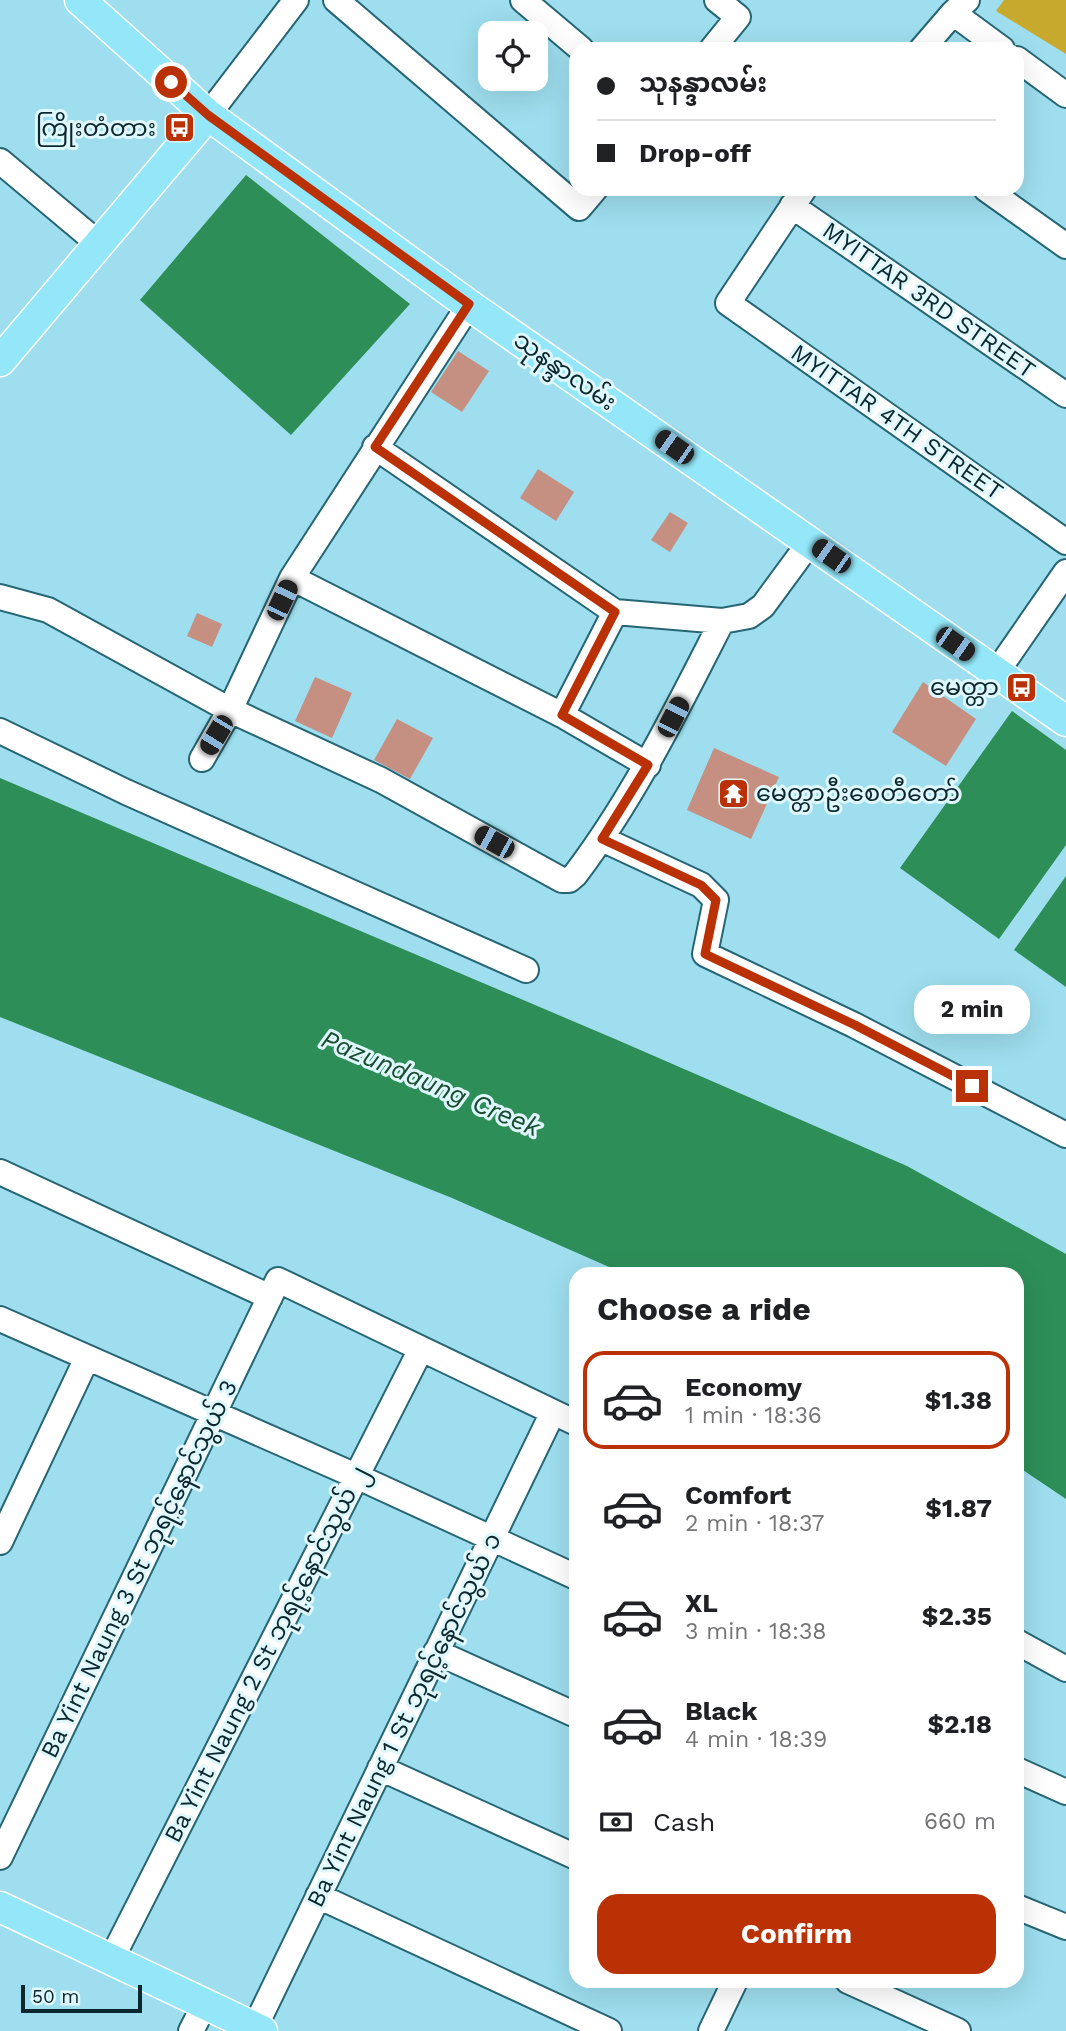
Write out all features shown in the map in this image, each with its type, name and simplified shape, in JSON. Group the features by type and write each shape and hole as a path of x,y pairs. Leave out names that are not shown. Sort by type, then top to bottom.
{"main road":[{"name":"သုနန္ဒာလမ်း","path":"80,0 208,115 469,304 1066,721"},
{"path":"0,361 208,115"},
{"path":"0,1907 259,2029"}],"street":[{"path":"208,115 296,0"},
{"path":"336,0 579,208 589,196"},
{"path":"523,0 573,42"},
{"path":"717,0 738,17 718,42"},
{"path":"928,42 960,6 995,42"},
{"path":"1024,65 1066,95"},
{"path":"0,161 99,244"},
{"path":"996,196 1066,246"},
{"name":"MYITTAR 4TH STREET","path":"798,198 728,303 1066,542"},
{"name":"MYITTAR 3RD STREET","path":"798,198 1066,394"},
{"path":"202,759 230,710 292,578 469,304"},
{"path":"375,447 615,612 722,621 749,616 757,612 810,542"},
{"path":"996,673 1066,572"},
{"path":"292,578 562,715 648,765"},
{"path":"0,597 48,610 230,710 381,780 562,880 569,880 575,875 602,839 648,765 722,621"},
{"path":"562,715 615,612"},
{"path":"0,732 125,792 526,970"},
{"path":"602,839 701,885 716,900 705,954 855,1025 1066,1135"},
{"path":"0,1172 421,1349 569,1420"},
{"name":"Ba Yint Naung 3 St ဘုရင့်နောင်သွယ် 3","path":"0,1857 274,1289"},
{"path":"0,1319 214,1412 569,1574"},
{"name":"Ba Yint Naung 2 St ဘုရင့်နောင်သွယ် ၂","path":"111,1960 421,1349"},
{"path":"0,1542 87,1358"},
{"name":"Ba Yint Naung 1 St ဘုရင့်နောင်သွယ် ၁","path":"259,2029 318,1896 553,1412"},
{"path":"1024,1646 1066,1669"},
{"path":"436,1652 569,1712"},
{"path":"380,1768 569,1854"},
{"path":"1024,1773 1066,1792"},
{"path":"318,1896 609,2031"},
{"path":"1024,1909 1066,1927"},
{"path":"711,2031 732,1988"},
{"path":"863,1988 958,2031"},
{"path":"191,2031 205,2004"}],"shaded area":[{"path":"1004,0 1066,0 1066,54 996,11"}],"water":[{"path":"246,175 410,304 291,435 140,300"},
{"path":"1012,711 1066,750 1066,845 999,939 900,868"},
{"name":"Pazundaung Creek","path":"0,778 907,1166 1066,1254 1066,1499 1024,1471 1024,1267 609,1267 452,1198 0,1017"},
{"path":"1066,876 1066,987 1014,950"}],"building":[{"path":"458,351 489,371 462,412 431,392"},
{"path":"538,469 574,492 556,521 520,498"},
{"path":"670,512 688,523 670,552 651,540"},
{"path":"197,613 222,624 212,647 187,636"},
{"path":"315,677 352,693 332,738 295,721"},
{"path":"923,682 976,719 946,766 892,732"},
{"path":"397,719 433,738 410,779 374,760"},
{"name":"မေတ္တာဦးစေတီတော်","path":"714,748 779,777 751,839 687,810"}],"place":[{"name":"ကြိုးတံတား","path":"179,128"},
{"name":"မေတ္တာ","path":"1022,687"},
{"name":"မေတ္တာဦးစေတီတော်","path":"733,793"}],"route":[{"path":"171,82 208,115 469,304 375,447 615,612 562,715 648,765 602,839 701,885 716,900 705,954 855,1025 972,1086"}]}
